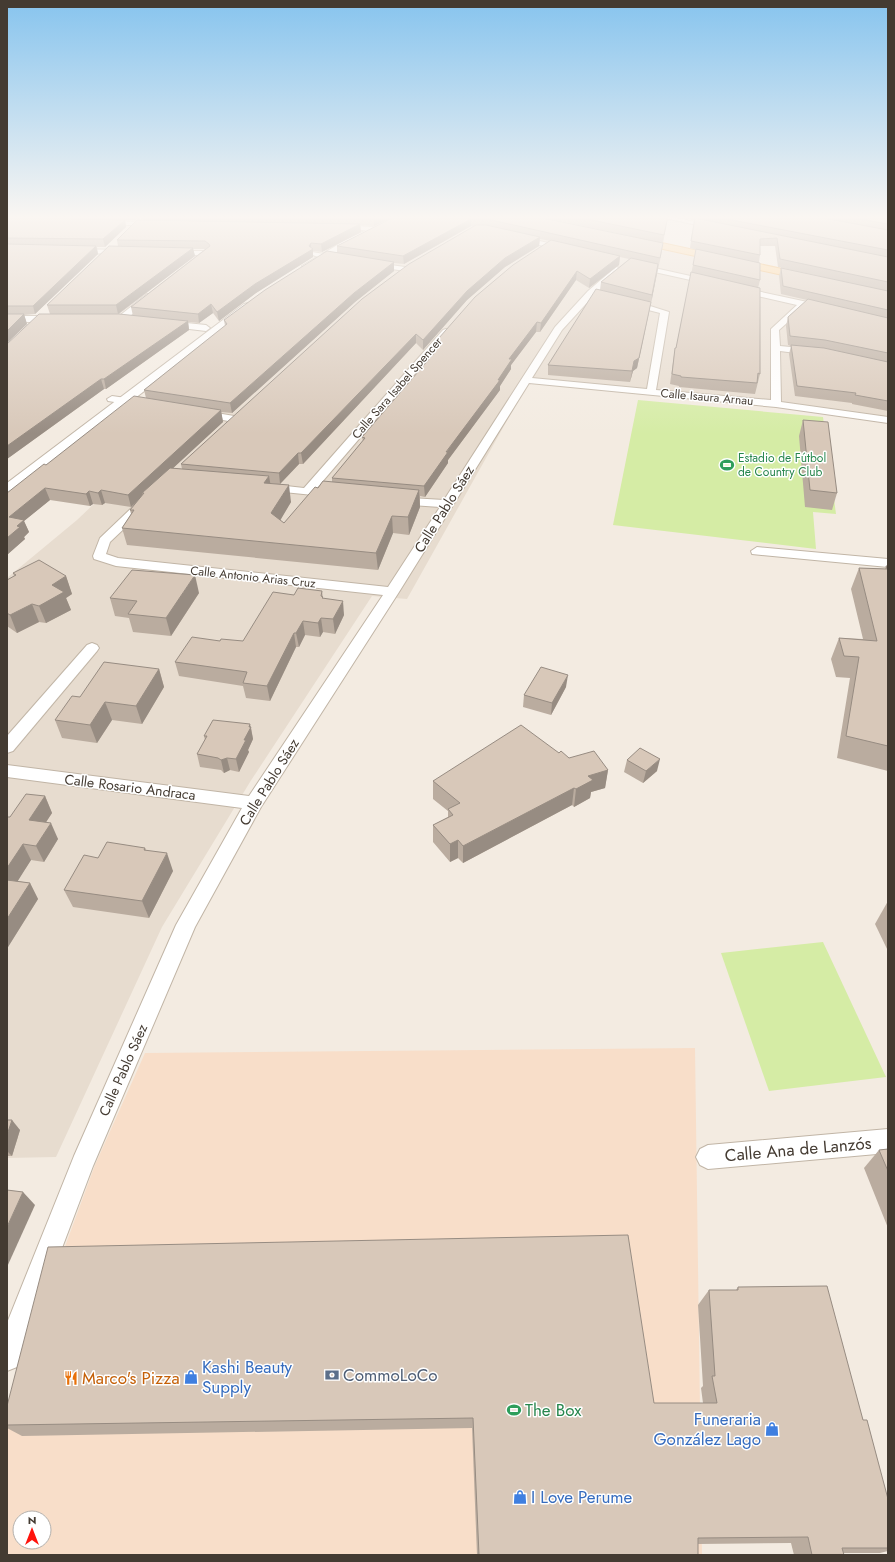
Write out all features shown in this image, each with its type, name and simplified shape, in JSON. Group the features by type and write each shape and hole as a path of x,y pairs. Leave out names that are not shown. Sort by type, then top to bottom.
{"street":[{"name":"Calle Pablo Sáez","path":"7,1357 82,1164 186,925 254,804 392,592 446,504 558,329 598,295 603,289"},
{"name":"Calle Pablo Sáez","path":"739,289 803,304"},
{"path":"137,321 118,319 158,291"},
{"path":"252,298 124,401 8,484 112,399 206,328 252,298"},
{"path":"620,300 665,312 651,392"},
{"path":"776,404 775,328 803,304 834,311"},
{"path":"28,329 49,308"},
{"path":"7,319 69,319"},
{"path":"160,323 206,328"},
{"name":"Calle Sara Isabel Spencer","path":"307,492 450,326"},
{"path":"775,348 822,353"},
{"name":"Calle Isaura Arnau","path":"526,380 776,404 888,420"},
{"path":"112,399 148,405"},
{"path":"187,411 236,416 222,430"},
{"path":"254,487 330,494"},
{"name":"Calle Antonio Arias Cruz","path":"153,494 104,541 99,556 113,561 392,592"},
{"path":"384,498 446,504"},
{"path":"757,551 888,563"},
{"path":"7,747 92,648"},
{"name":"Calle Rosario Andraca","path":"7,771 254,804"},
{"name":"Calle Ana de Lanzós","path":"708,1157 888,1141"}],"shaded area":[{"path":"346,289 855,289 888,296 888,420 761,402 528,383 407,599 372,596 250,782 162,927 56,1157 7,1158 7,578 77,520 253,353"},
{"path":"695,1048 702,1555 7,1555 7,1404 95,1165 145,1053"}],"green space":[{"name":"Estadio de Fútbol de Country Club","path":"638,400 823,417 836,514 813,512 816,549 613,525"},
{"path":"823,942 886,1077 769,1091 721,953"}],"building":[{"path":"7,289 51,289 33,306 7,306"},
{"path":"64,289 138,289 116,305 47,305"},
{"path":"154,289 248,289 217,312 211,304 198,314 131,307"},
{"path":"359,289 230,403 144,390 227,324 224,320 265,290"},
{"path":"376,289 469,289 423,340 416,334 301,453 298,453 279,473 181,464 362,299"},
{"path":"485,289 565,289 541,323 537,322 509,359 512,359 498,380 500,380 446,452 448,452 424,486 332,478 365,438 362,437 436,351 431,347 475,297"},
{"path":"596,289 651,302 639,358 634,361 632,371 548,365"},
{"path":"628,289 653,289 652,295"},
{"path":"688,289 760,289 760,374 758,373 757,383 681,377 672,374"},
{"path":"796,289 878,289 888,291 888,310"},
{"path":"808,299 888,318 888,353 825,340 790,336 788,317"},
{"path":"7,314 24,314 7,331"},
{"path":"39,314 119,314 188,321 104,379 101,379 7,446 7,344"},
{"path":"791,345 824,348 888,362 888,401 855,395 856,393 797,386"},
{"path":"134,396 221,410 128,495 101,490 98,493 89,491 86,494 45,488 9,517 24,520 17,526 20,527 7,538 7,493 44,464 46,465"},
{"path":"803,420 828,422 837,493 810,490"},
{"path":"170,468 269,476 264,483 289,485 271,513 284,523 315,487 318,488 323,481 419,490 408,517 392,516 376,553 122,528 134,510 130,510 144,493 142,493"},
{"path":"39,560 66,576 52,585 64,592 39,606 32,604 10,615 7,613 7,580 16,575 13,573"},
{"path":"886,566 888,566 888,746 846,736 859,657 844,656 839,638 877,641 859,568 887,569"},
{"path":"132,570 195,575 166,618 128,614 137,601 110,598"},
{"path":"298,588 322,591 322,598 343,601 333,619 321,618 318,623 303,621 296,633 294,633 267,686 243,683 247,672 175,662 192,637 220,641 221,639 243,641 273,592 294,595"},
{"path":"104,662 159,669 136,706 105,702 90,725 55,720 72,696 80,697"},
{"path":"541,667 568,675 552,703 524,695"},
{"path":"213,720 250,724 249,727 251,727 244,740 246,740 236,759 227,758 221,760 218,758 197,754 207,736 204,736"},
{"path":"521,725 559,753 561,751 569,758 594,751 608,770 588,776 593,780 576,789 574,788 463,846 458,840 450,844 433,825 453,815 448,809 460,803 433,781"},
{"path":"640,748 660,759 646,771 627,760"},
{"path":"26,794 45,796 29,820 51,823 36,846 23,844 7,868 7,817 10,817"},
{"path":"107,842 167,853 142,901 64,890 84,855 98,858"},
{"path":"7,880 30,883 7,919"},
{"path":"7,1120 12,1120 7,1135"},
{"path":"888,1149 888,1171 879,1150"},
{"path":"7,1190 23,1192 7,1227"},
{"path":"628,1235 654,1403 717,1403 712,1376 715,1376 709,1290 738,1290 738,1287 827,1286 863,1420 867,1420 888,1499 888,1548 842,1548 844,1555 812,1555 808,1537 698,1538 698,1555 479,1555 473,1418 7,1425 7,1406 48,1247"}],"place":[{"name":"Estadio de Fútbol de Country Club","path":"727,465"},
{"name":"CommoLoCo","path":"332,1375"},
{"name":"Kashi Beauty Supply","path":"191,1377"},
{"name":"Marco's Pizza","path":"71,1378"},
{"name":"The Box","path":"514,1410"},
{"name":"Funeraria González Lago","path":"772,1429"},
{"name":"I Love Perume","path":"520,1497"}]}
